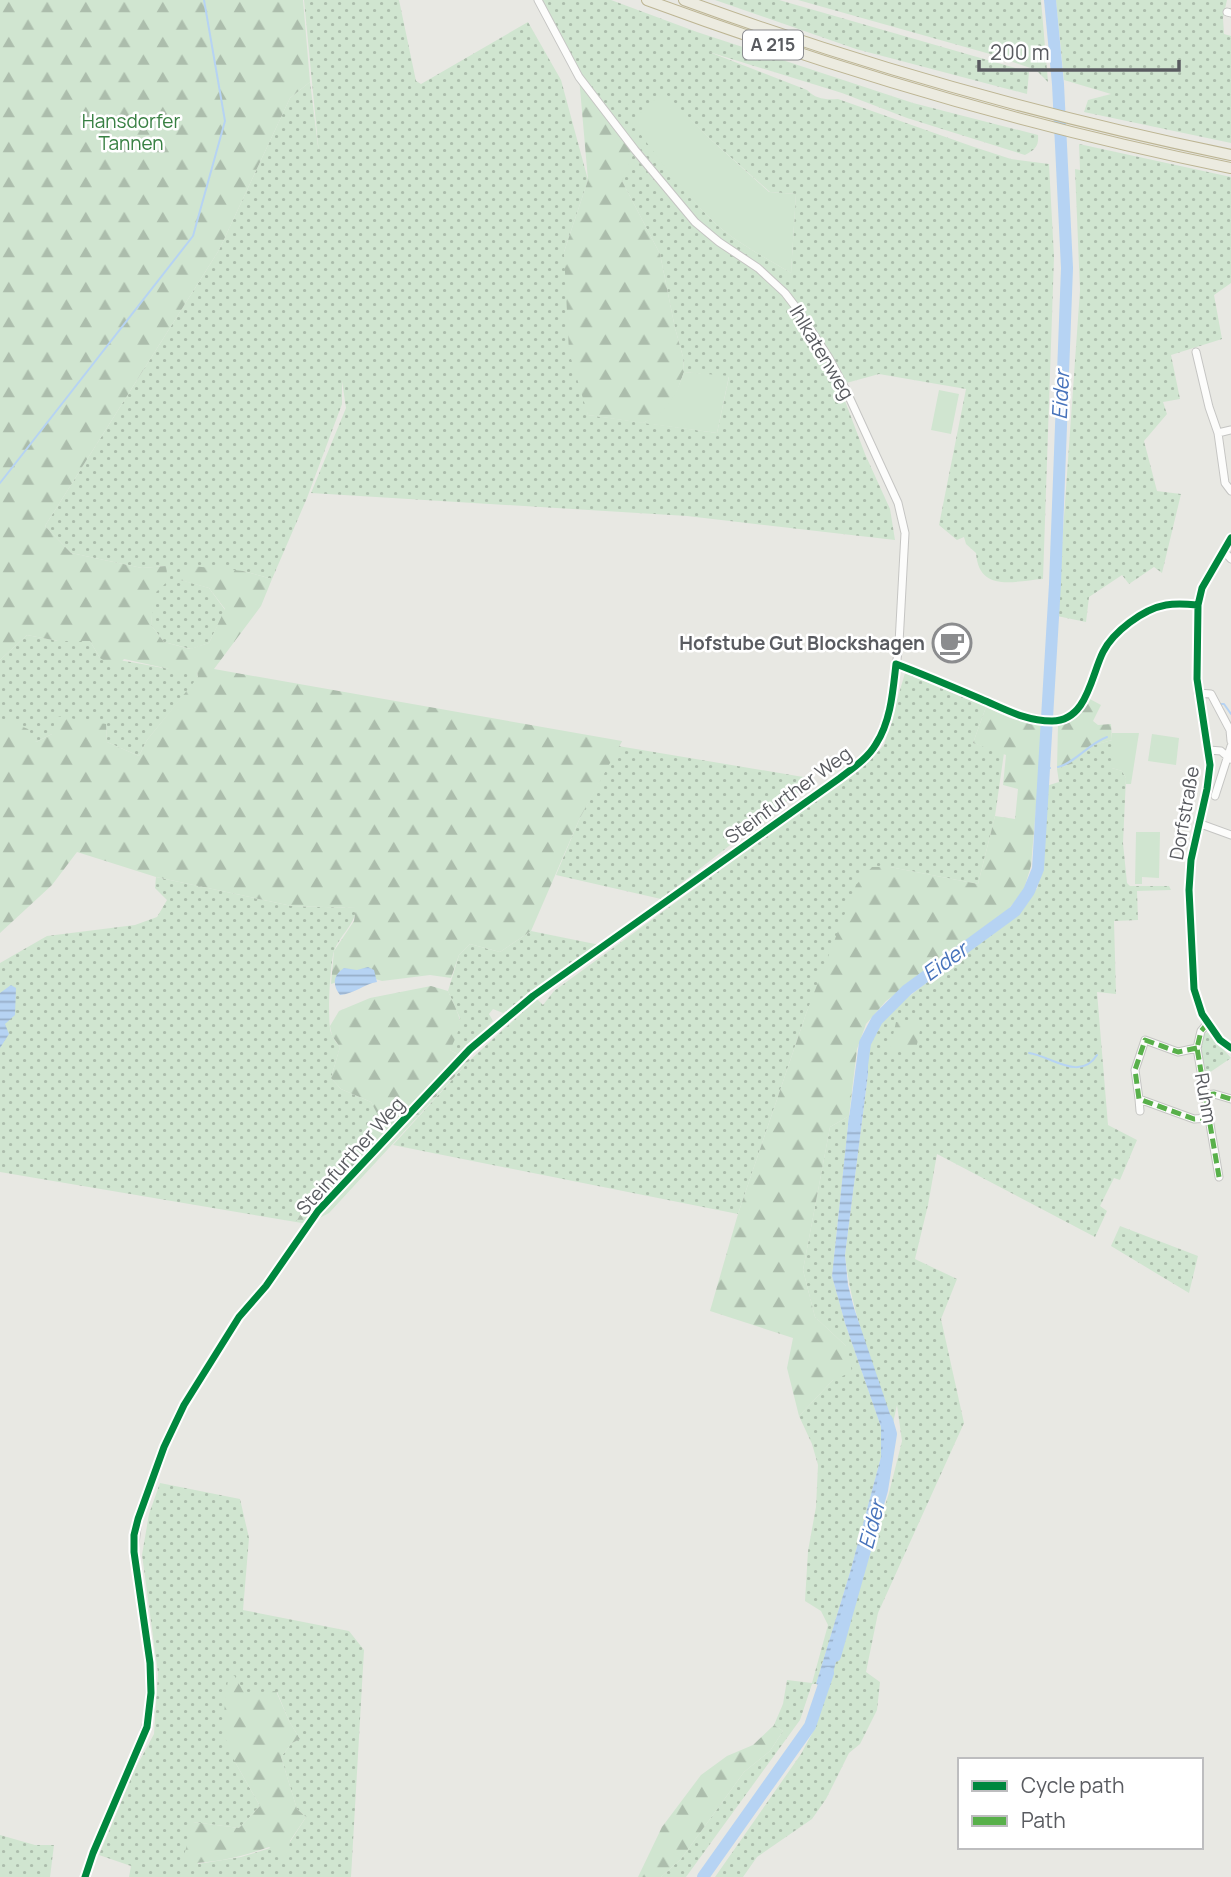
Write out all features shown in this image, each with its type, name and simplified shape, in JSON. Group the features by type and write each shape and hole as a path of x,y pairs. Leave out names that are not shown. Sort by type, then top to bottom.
{"highway":[{"name":"A 215","path":"647,0 826,62 927,93 1079,134 1231,168"},
{"name":"A 215","path":"684,0 905,73 1078,120 1231,155"}],"street":[{"name":"Ihlkatenweg","path":"538,0 579,77 635,150 695,222 758,268 786,293 822,346 845,388 898,503 905,533 896,664"},
{"path":"1196,352 1218,433 1225,483 1231,491"},
{"path":"1218,433 1231,430"},
{"name":"Dorfstraße","path":"1231,538 1202,588 1198,605 1198,693 1209,750 1207,789 1191,860 1189,890 1194,989 1202,1014 1220,1040 1231,1048"},
{"path":"1223,550 1231,559"},
{"path":"896,664 987,701 1004,711 1055,722 1068,718 1077,710 1086,696 1103,651 1116,635 1147,612 1164,605 1198,605"},
{"name":"Steinfurther Weg","path":"85,1877 138,1751 150,1712 150,1663 134,1552 138,1519 164,1447 184,1405 239,1317 281,1266 318,1210 470,1049 533,996 864,759 876,745 886,721 896,664"},
{"path":"1198,693 1210,694 1230,730 1230,759 1215,796"},
{"path":"1209,750 1221,751 1230,759"},
{"path":"1198,823 1231,835"},
{"name":"Ruhm","path":"1208,1023 1201,1031 1197,1048 1219,1177"},
{"path":"1135,1037 1178,1052 1197,1048"},
{"path":"1140,1111 1135,1070 1145,1040"},
{"path":"1206,1095 1214,1094 1231,1100"},
{"path":"1139,1099 1194,1119 1210,1118"}],"green space":[{"name":"Hansdorfer Tannen","path":"0,0 303,0 310,82 290,98 219,250 45,526 71,553 142,568 166,566 168,581 154,594 151,625 164,642 190,649 209,643 225,609 209,588 180,580 181,565 243,571 272,579 261,606 214,669 622,741 579,820 531,931 500,952 470,944 459,955 451,978 430,975 382,981 360,974 331,984 334,951 354,921 356,908 292,906 156,877 77,852 52,885 0,933 0,718 28,729 36,742 52,734 56,716 106,724 107,742 139,756 147,740 198,677 197,671 178,671 124,659 116,668 100,658 90,641 58,641 27,635 0,660"},
{"path":"304,0 399,0 416,81 421,84 528,22 561,80 588,180 564,252 588,415 717,433 729,377 684,372 660,254 622,181 593,94 538,0 611,0 697,32 913,103 1038,135 1036,147 1025,155 907,118 842,93 709,52 807,90 817,97 838,99 1011,159 1049,164 1054,257 1043,579 1000,582 991,579 984,574 976,553 966,544 964,537 957,540 939,525 966,389 879,374 839,385 865,454 890,509 895,540 687,516 311,493 346,408 342,381 342,404 307,498 272,579 243,571 181,580 209,588 225,610 209,643 191,649 164,642 151,625 153,594 166,566 142,568 71,553 45,526 219,250 290,98 310,82 319,154","holes":["664,93 709,138 770,192 796,194 791,273 741,243 714,222 648,143"]},
{"path":"715,0 779,0 1029,72 1027,94 856,49"},
{"path":"798,0 1041,0 1048,82 1036,70 990,54"},
{"path":"1056,0 1227,0 1223,18 1224,34 1231,36 1231,143 1084,112 1088,100 1111,94 1064,80"},
{"path":"579,77 635,150 622,181 660,254 683,357 684,372 674,399 662,414 643,423 588,415 569,352 564,252 588,180"},
{"path":"664,92 709,138 769,192 796,194 791,273 741,243 714,222 670,173 631,121"},
{"path":"1079,144 1231,177 1231,283 1214,295 1222,339 1171,355 1180,399 1163,402 1167,414 1144,441 1157,491 1181,494 1162,573 1154,567 1129,584 1122,575 1089,597 1086,622 1057,616 1080,290 1075,169 1080,170"},
{"path":"684,372 729,376 717,433 643,423 670,403"},
{"path":"939,390 959,394 951,434 931,430"},
{"path":"27,635 58,641 90,641 100,658 197,671 198,678 147,740 139,756 107,742 106,725 52,734 36,742 0,718 0,660"},
{"path":"905,673 986,707 973,743 1004,753 995,816 978,884 890,867 873,867 807,1011 738,1214 393,1145 470,1060 537,999 543,1005 554,991 867,763 884,745"},
{"path":"1088,698 1101,705 1093,721 1098,725 1111,724 1112,740 1094,745 1074,763 1057,769 1058,725 1070,720"},
{"path":"986,707 1010,718 1043,725 1031,866 1023,892 1006,912 886,1001 866,1024 857,1049 849,1116 830,1127 803,1270 815,1317 846,1346 852,1372 833,1380 799,1416 787,1368 793,1338 710,1311 738,1214 807,1011 856,885 872,867 890,867 978,884 995,816 1015,819 1018,789 1003,785 1006,755 973,743"},
{"path":"1112,733 1139,733 1131,784 1126,784 1122,771 1112,768"},
{"path":"1152,734 1179,738 1176,765 1148,761"},
{"path":"1112,740 1112,768 1122,771 1126,778 1123,843 1127,883 1130,886 1169,886 1171,890 1137,891 1138,920 1114,921 1116,994 1097,992 1108,1125 1137,1140 1120,1180 1114,1178 1100,1206 1107,1211 1095,1237 937,1154 915,1259 957,1279 941,1319 964,1423 878,1613 866,1672 880,1682 877,1710 860,1744 849,1753 826,1799 812,1819 757,1857 743,1877 715,1877 801,1754 815,1728 889,1493 902,1441 897,1405 893,1423 864,1340 852,1298 845,1255 868,1074 868,1044 884,1016 1018,911 1033,890 1037,889 1042,869 1046,786 1059,782 1057,769 1073,763 1094,745"},
{"path":"618,746 815,779 661,899 556,875 579,820"},
{"path":"1136,832 1160,832 1159,878 1142,877 1142,884 1135,884"},
{"path":"156,877 292,906 357,908 353,920 334,951 330,1026 340,1047 331,1078 341,1089 371,1102 382,1121 317,1185 296,1222 0,1172 0,963 47,936 135,925 157,917 167,900 155,888"},
{"path":"531,931 600,945 503,1013 493,1009 489,1014 493,1021 460,1055 450,1050 460,1018 448,991 459,955 470,944 500,952"},
{"path":"431,986 448,991 460,1020 450,1050 470,1060 329,1213 308,1224 296,1222 317,1185 381,1121 371,1102 341,1089 331,1078 340,1047 332,1036 330,1026 339,1011 370,998"},
{"path":"922,1021 916,1049 890,1049 896,1022"},
{"path":"1208,1032 1231,1058 1206,1075 1200,1046 1201,1036"},
{"path":"849,1116 832,1276 845,1323 881,1427 881,1457 816,1684 812,1684 800,1720 686,1877 661,1877 681,1859 744,1772 770,1751 783,1731 774,1725 783,1704 787,1680 812,1683 828,1625 821,1611 805,1601 818,1465 799,1416 833,1380 846,1346 815,1317 803,1270 830,1127"},
{"path":"1120,1226 1198,1256 1189,1293 1111,1246"},
{"path":"160,1483 240,1499 249,1538 243,1610 349,1631 364,1650 351,1877 129,1877 131,1866 99,1855 134,1771 154,1734 158,1673 142,1555 149,1514","holes":["277,1692 300,1739 292,1743 281,1757 297,1809 306,1817 290,1842 241,1857 198,1864 193,1822 239,1828 260,1806 235,1762"]},
{"path":"234,1675 244,1693 276,1691 300,1739 292,1743 281,1757 297,1809 306,1817 290,1841 287,1859 269,1847 226,1859 182,1863 193,1822 239,1828 260,1806 235,1762 222,1730 228,1679"},
{"path":"774,1725 783,1731 770,1751 744,1772 681,1859 661,1877 638,1877 662,1827 701,1775 727,1756 753,1745"},
{"path":"0,1835 35,1845 54,1845 50,1877 0,1877"}],"water":[{"path":"368,967 374,970 377,982 340,995 335,981 340,971 344,968 357,970"},
{"path":"11,985 16,988 15,1015 5,1024 9,1034 0,1048 0,993"},
{"path":"865,1043 868,1044 868,1074 845,1255 854,1308 893,1423 882,1490 829,1688 816,1684 881,1457 881,1427 845,1323 832,1276 849,1116 856,1112"}],"waterway":[{"path":"0,483 193,236 225,121 204,0"},
{"name":"Eider","path":"854,1126 865,1043 877,1020 907,990 1015,911 1029,891 1038,869 1055,584 1067,268 1058,84 1050,0"},
{"path":"1220,704 1224,704 1231,714"},
{"path":"1058,767 1107,737"},
{"name":"Eider","path":"1044,767 1050,768"},
{"path":"1029,1053 1074,1067 1090,1063 1097,1055"},
{"name":"Eider","path":"835,1656 882,1490 891,1434 887,1420"},
{"name":"Eider","path":"703,1877 810,1726 828,1673"}],"marked path":[{"path":"1208,1023 1201,1031 1197,1048 1219,1177"},
{"path":"1197,1048 1178,1052 1145,1040 1135,1070 1139,1099 1194,1119 1210,1118"},
{"path":"1206,1095 1214,1094 1231,1099"}],"cycle path":[{"path":"1231,538 1202,588 1198,605 1197,679 1210,765 1191,860 1189,890 1194,989 1202,1014 1220,1040 1231,1048"},
{"path":"85,1877 147,1727 151,1693 150,1663 134,1552 138,1519 164,1447 184,1405 239,1317 266,1286 318,1211 470,1049 533,996 865,758 873,749 885,725 896,664 1024,717 1052,721 1064,719 1073,714 1086,696 1103,652 1121,629 1157,607 1174,604 1198,605"}],"place":[{"name":"Hofstube Gut Blockshagen","path":"952,643"}]}
